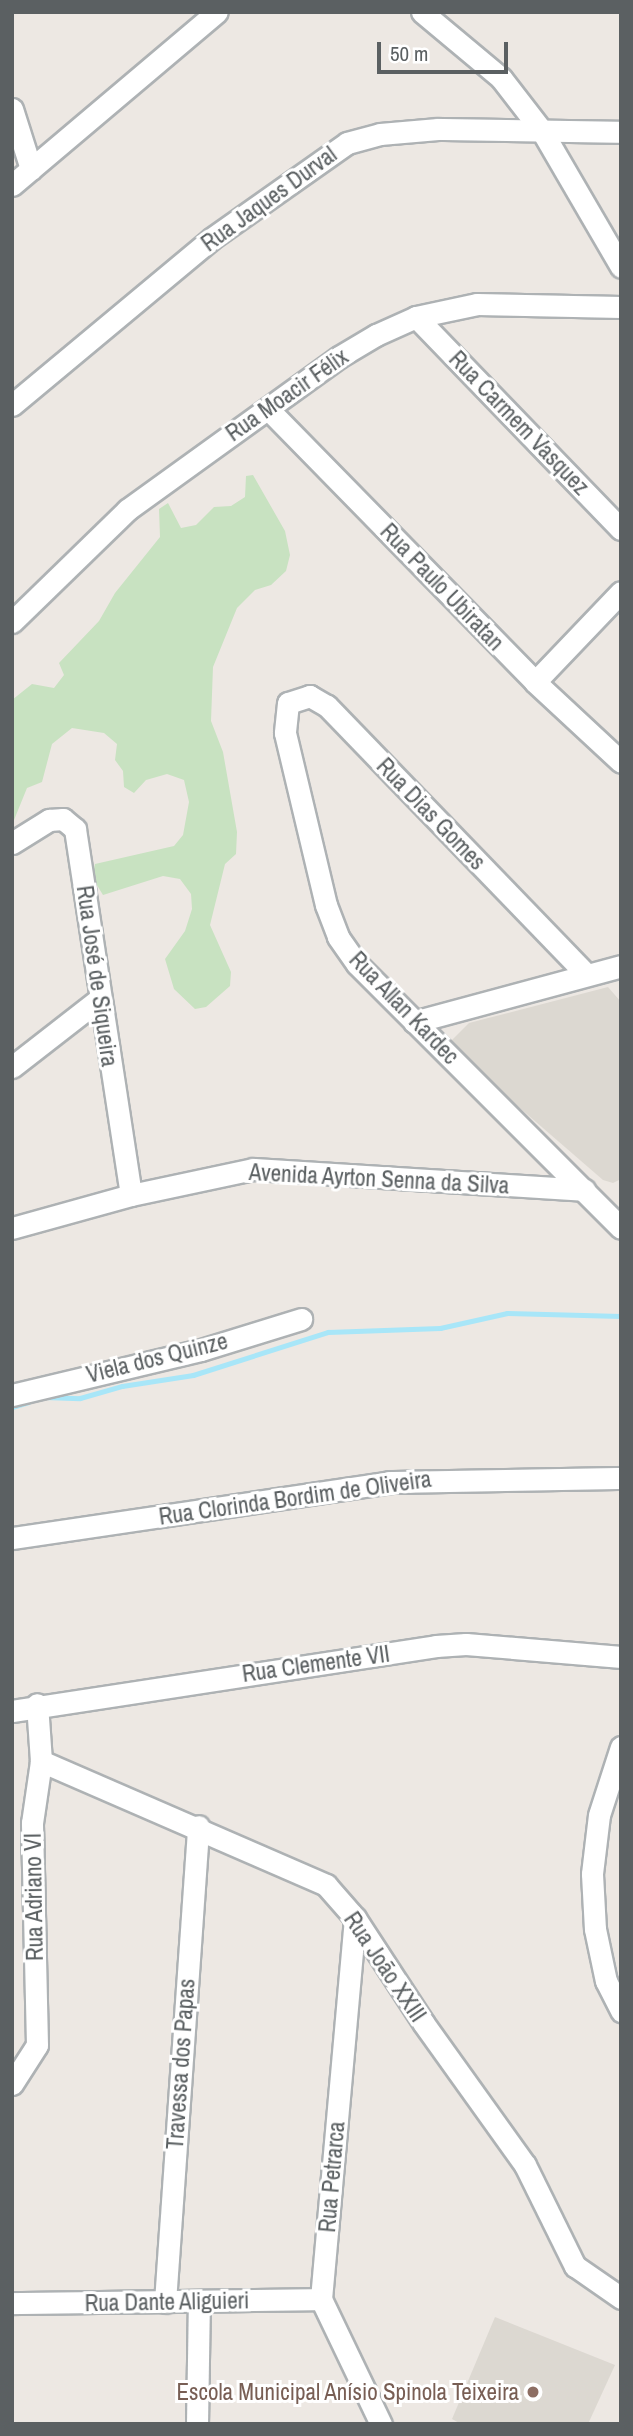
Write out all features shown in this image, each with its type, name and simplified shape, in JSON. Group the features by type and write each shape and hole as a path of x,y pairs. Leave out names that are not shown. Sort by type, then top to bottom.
{"street":[{"path":"12,185 217,12"},
{"path":"422,12 501,78 542,131 621,267"},
{"path":"12,109 31,169"},
{"name":"Rua Jaques Durval","path":"12,405 211,239 347,144 380,134 438,129 621,132"},
{"name":"Rua Moacir Félix","path":"12,622 127,510 339,356 416,317 477,304 621,307"},
{"name":"Rua Carmem Vasquez","path":"416,317 621,529"},
{"name":"Rua Paulo Ubiratan","path":"268,409 535,682 621,762"},
{"path":"535,682 621,592"},
{"name":"Rua Dias Gomes","path":"285,733 288,703 310,696 327,706 586,974"},
{"name":"Rua Allan Kardec","path":"285,733 326,905 338,937 357,964 414,1022 584,1190 617,1217"},
{"name":"Rua José de Siqueira","path":"12,843 49,820 63,819 75,829 98,1000 131,1195"},
{"path":"414,1022 621,966"},
{"path":"12,1067 98,1000"},
{"name":"Avenida Ayrton Senna da Silva","path":"12,1228 131,1195 253,1169 584,1190"},
{"name":"Viela dos Quinze","path":"12,1395 178,1357 301,1319"},
{"name":"Rua Clorinda Bordim de Oliveira","path":"12,1538 389,1482 621,1478"},
{"name":"Rua Clemente VII","path":"12,1711 37,1704 446,1646 621,1657"},
{"name":"Rua Adriano VI","path":"12,2084 37,2045 32,1824 41,1761 37,1704"},
{"path":"621,1748 599,1815 592,1874 595,1929 606,1981 621,2011"},
{"name":"Rua João XXIII","path":"41,1761 198,1826 326,1885 355,1917 424,2024 525,2165 575,2266 621,2298"},
{"name":"Travessa dos Papas","path":"165,2302 198,1826"},
{"name":"Rua Petrarca","path":"321,2299 355,1917"},
{"path":"321,2299 381,2424"},
{"name":"Rua Dante Aliguieri","path":"12,2303 321,2299"},
{"path":"197,2424 199,2302"}],"shaded area":[{"path":"608,987 621,1002 621,1179 613,1183 603,1180 455,1052 451,1041 469,1023"},
{"name":"Escola Municipal Anísio Spinola Teixeira","path":"495,2317 615,2365 588,2424 461,2424 452,2419"}],"green space":[{"path":"253,475 285,531 290,555 286,571 271,585 255,590 237,608 213,667 211,721 223,752 237,832 236,854 225,864 210,925 231,972 230,986 206,1007 195,1009 174,989 165,959 185,931 192,909 191,894 180,879 163,876 103,895 92,877 95,864 174,846 183,835 189,802 184,780 167,774 146,780 134,793 124,787 123,771 115,760 117,744 104,733 72,728 52,744 42,782 27,788 12,825 12,700 32,684 54,688 64,675 59,663 99,621 115,593 160,537 159,509 168,503 181,528 196,525 214,507 231,506 245,497 246,476"}],"waterway":[{"path":"44,1397 80,1398 122,1386 193,1375 328,1332 440,1328 507,1313 621,1316"},
{"path":"12,1407 28,1402"}],"place":[{"name":"Escola Municipal Anísio Spinola Teixeira","path":"533,2392"}]}
